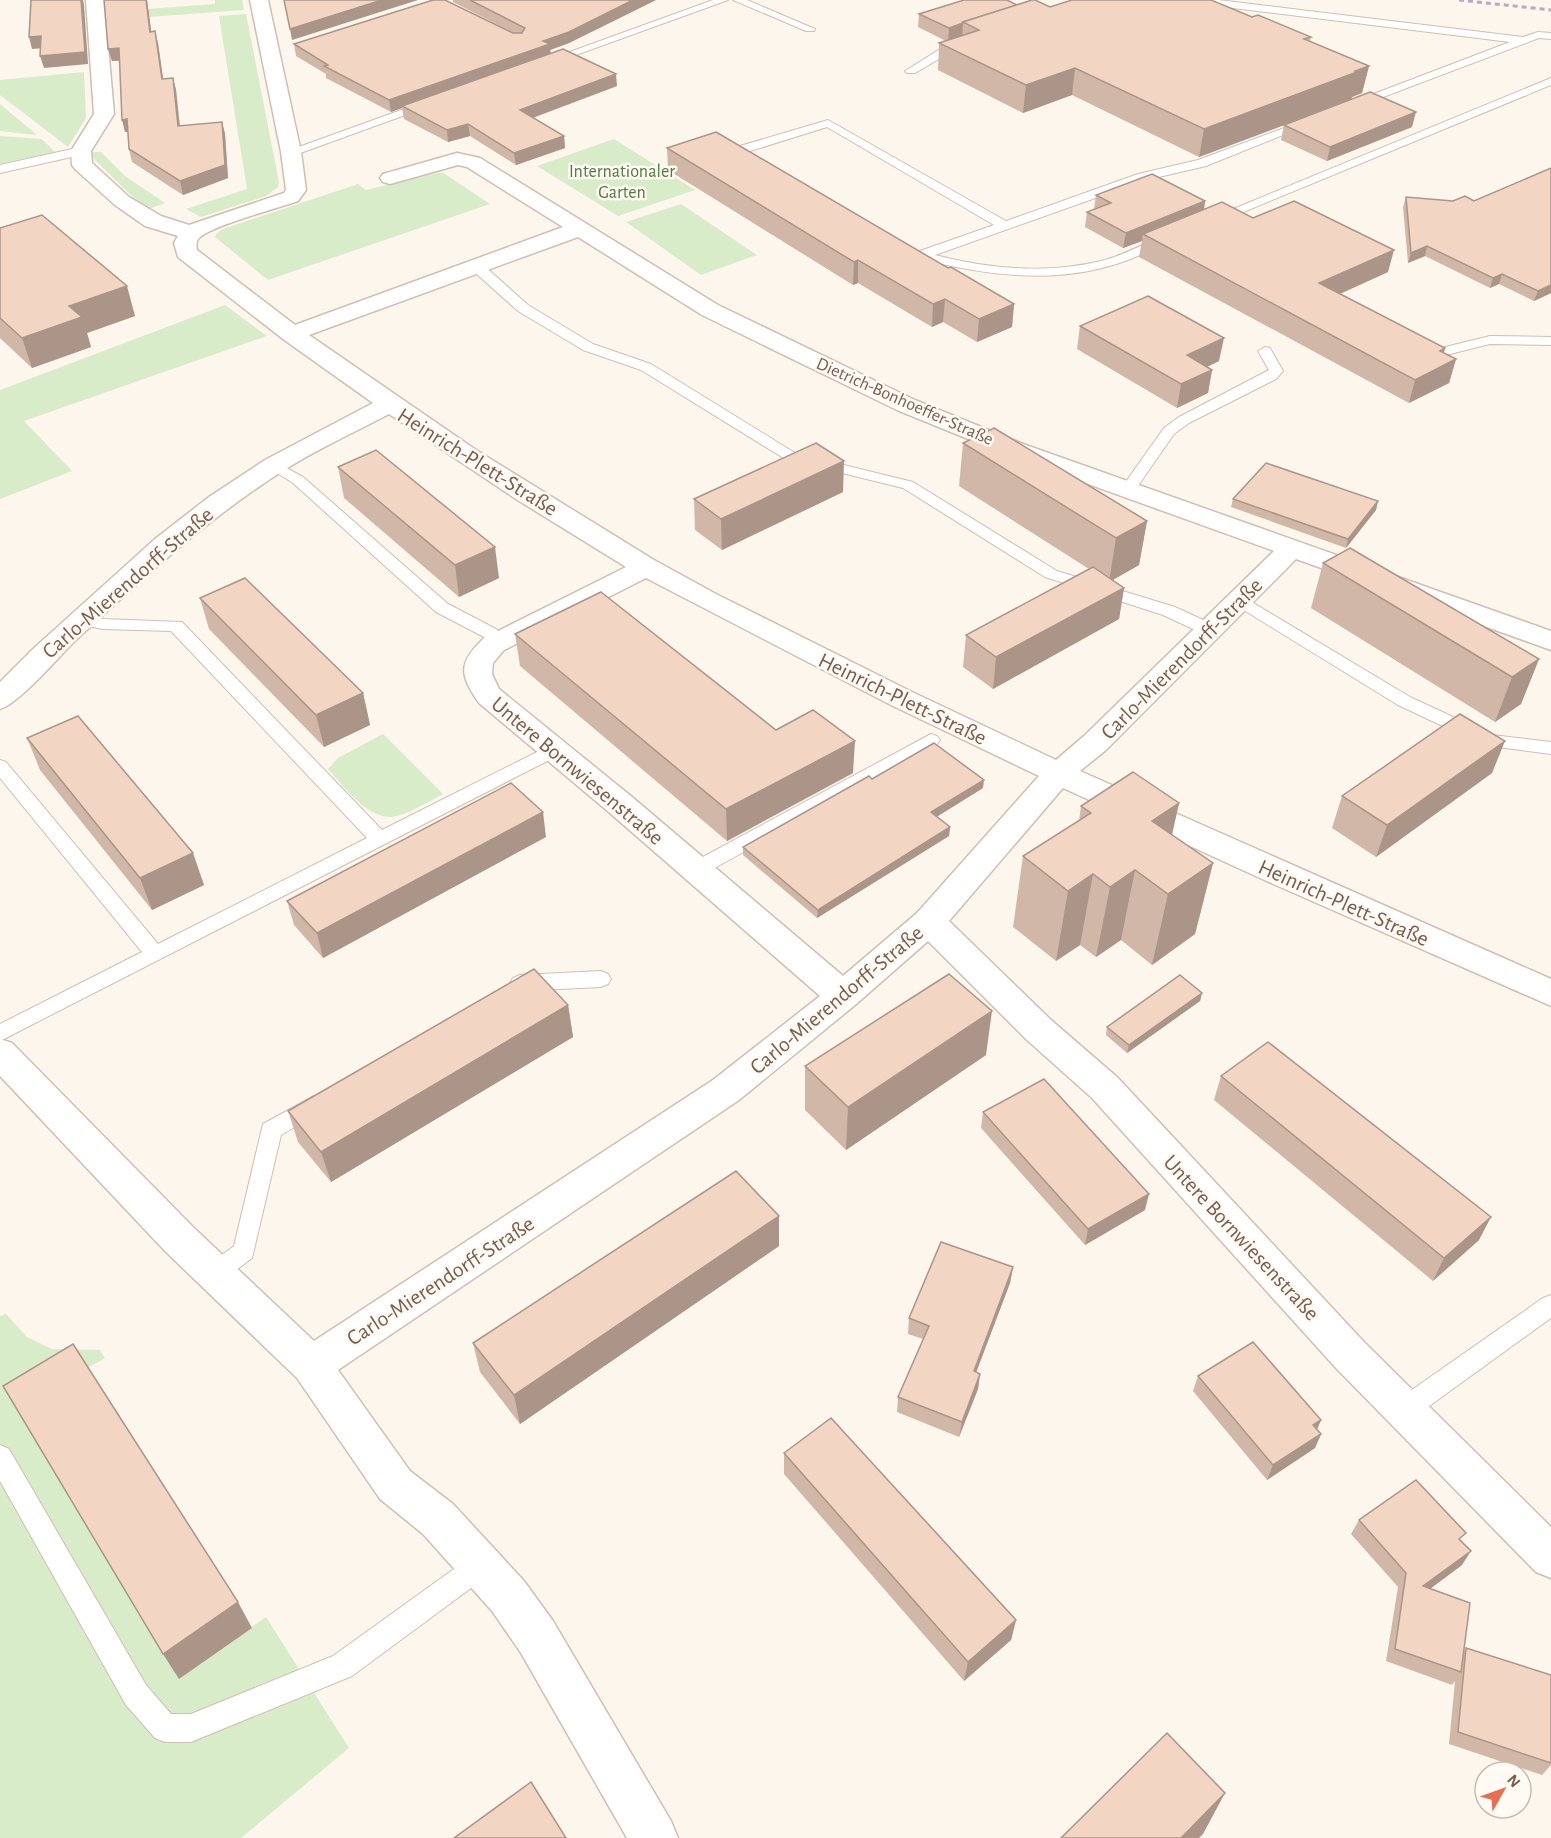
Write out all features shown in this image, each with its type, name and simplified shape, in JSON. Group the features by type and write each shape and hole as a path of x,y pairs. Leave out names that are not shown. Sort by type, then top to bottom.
{"street":[{"path":"95,0 104,114 81,151 82,165 122,201 153,221 191,233 206,225 291,197 296,190 277,54 259,0"},
{"name":"Dietrich-Bonhoeffer-Straße","path":"390,178 457,159 473,162 710,310 906,405 1128,490 1551,641"},
{"path":"291,334 579,229"},
{"name":"Heinrich-Plett-Straße","path":"191,233 185,243 186,252 291,334 388,405 647,567 873,684 1058,774 1551,993"},
{"name":"Carlo-Mierendorff-Straße","path":"0,699 43,655 164,545 218,503 274,465 388,405"},
{"name":"Carlo-Mierendorff-Straße","path":"311,1365 726,1090 843,996 929,922 1058,774 1095,743 1291,549"},
{"name":"Untere Bornwiesenstraße","path":"647,567 500,641 480,657 477,668 478,680 489,696 843,996"},
{"name":"Untere Bornwiesenstraße","path":"929,922 1039,1030 1105,1088 1350,1355 1551,1557"},
{"path":"0,1053 63,1121 311,1365 395,1485 438,1519 508,1596 537,1637 654,1838"}],"lane":[{"path":"535,66 723,0"},
{"path":"738,0 810,29"},
{"path":"1192,0 1525,40"},
{"path":"1242,6 1246,16 1256,20"},
{"path":"1347,108 1538,35 1551,36"},
{"path":"911,71 952,46 974,39"},
{"path":"1205,224 1551,81"},
{"path":"291,152 435,101"},
{"path":"1183,232 1106,263 1035,273 960,266 922,255 1142,177 1202,163 1324,117"},
{"path":"744,149 828,123 1005,226"},
{"path":"0,169 81,151"},
{"path":"477,266 524,308 579,342 646,367 790,456 908,485 1051,574 1169,611 1210,630"},
{"path":"1426,356 1490,340 1551,341"},
{"path":"1128,490 1169,431 1184,420 1271,376 1276,371 1265,351"},
{"path":"274,465 298,480 442,608 490,633 500,641"},
{"path":"1240,600 1415,706 1489,741 1551,748"},
{"path":"83,620 103,624 176,626 380,839"},
{"path":"695,870 931,740"},
{"path":"0,1033 555,750"},
{"path":"0,766 155,954"},
{"path":"503,993 523,981 601,979"},
{"path":"215,1273 244,1251 271,1130 332,1094"},
{"path":"1405,1409 1551,1305"},
{"path":"0,1457 136,1695 165,1728 191,1728 342,1666 482,1565"}],"green space":[{"path":"215,0 242,0 244,10 107,20 106,12 215,4"},
{"path":"246,14 279,182 278,187 266,196 201,217 186,209 247,189 219,16"},
{"path":"84,72 86,118 68,147 0,95 0,80"},
{"path":"0,104 37,135 0,131"},
{"path":"0,136 42,139 55,152 0,164"},
{"name":"Internationaler Garten","path":"614,139 695,190 618,216 537,166"},
{"path":"92,152 101,152 125,176 165,203 146,210 91,156"},
{"path":"442,172 490,204 268,280 215,237 223,229 358,184 366,190"},
{"path":"681,204 757,255 701,275 626,222"},
{"path":"225,305 267,336 24,421 72,471 0,499 0,390"},
{"path":"383,734 443,794 397,816 381,816 356,799 328,769 338,758"},
{"path":"6,1314 27,1337 52,1349 100,1350 105,1358 86,1369 179,1678 266,1617 349,1748 241,1838 0,1838 0,1316"}],"building":[{"path":"31,0 81,0 85,52 40,56 41,36 29,37"},
{"path":"104,0 146,0 150,32 155,31 162,79 173,78 178,126 222,122 225,165 180,181 129,149 127,119 122,120 119,48 108,49"},
{"path":"284,0 382,0 290,29"},
{"path":"433,0 445,0 513,33 522,33 525,28 470,0 633,0 569,32 543,41 550,44 389,100 324,66 328,65 294,44"},
{"path":"964,0 1007,0 1017,5 949,28 919,14"},
{"path":"1032,0 1050,7 1072,0 1211,0 1252,17 1258,15 1311,37 1304,39 1369,66 1204,129 1075,68 1026,85 939,43 979,30 963,22"},
{"path":"563,49 616,74 520,110 564,136 514,153 468,124 447,130 402,106"},
{"path":"1370,92 1416,112 1330,147 1284,125"},
{"path":"716,132 948,268 951,267 1014,304 979,319 945,299 933,304 858,260 854,262 667,148"},
{"path":"1551,168 1551,285 1538,291 1502,274 1493,278 1427,246 1411,253 1406,197 1453,201 1465,196 1474,201"},
{"path":"1152,174 1205,201 1126,233 1087,212 1111,203 1096,195"},
{"path":"1294,201 1394,250 1319,283 1445,348 1440,351 1456,359 1415,380 1143,234 1222,202 1253,218"},
{"path":"42,215 127,286 69,306 82,317 22,338 0,318 0,228"},
{"path":"1148,296 1224,338 1187,355 1212,370 1181,384 1080,326"},
{"path":"994,428 1147,521 1116,538 963,443"},
{"path":"816,443 844,461 721,519 694,499"},
{"path":"376,450 495,547 455,565 338,467"},
{"path":"1266,463 1378,501 1348,539 1233,499"},
{"path":"1350,548 1539,659 1512,677 1323,563"},
{"path":"1093,567 1124,588 996,657 966,635"},
{"path":"245,578 363,693 316,715 200,598"},
{"path":"601,592 776,730 813,710 855,741 726,809 515,634"},
{"path":"1460,714 1505,741 1387,825 1342,796"},
{"path":"78,716 193,853 140,878 27,738"},
{"path":"934,743 984,780 931,812 950,827 818,910 743,847 869,776 872,779"},
{"path":"1133,772 1179,803 1152,821 1213,863 1168,894 1135,870 1110,887 1093,874 1068,891 1023,856 1091,813 1081,806"},
{"path":"511,783 543,812 317,933 287,901"},
{"path":"534,969 568,1005 321,1152 288,1111"},
{"path":"949,974 992,1011 848,1107 805,1066"},
{"path":"1180,975 1202,993 1129,1045 1107,1027"},
{"path":"1268,1042 1491,1217 1444,1258 1221,1076"},
{"path":"1044,1079 1149,1194 1088,1229 983,1112"},
{"path":"736,1171 779,1216 514,1395 473,1343"},
{"path":"941,1242 1013,1267 974,1371 980,1374 962,1422 898,1397 929,1326 909,1318"},
{"path":"1253,1342 1321,1420 1313,1425 1321,1434 1273,1465 1198,1376"},
{"path":"73,1344 238,1602 163,1654 3,1386"},
{"path":"831,1418 1016,1620 968,1662 784,1453"},
{"path":"1416,1480 1466,1533 1459,1539 1471,1551 1423,1586 1470,1603 1461,1672 1395,1649 1406,1573 1359,1520"},
{"path":"1466,1648 1551,1675 1551,1763 1458,1732"},
{"path":"1167,1733 1225,1793 1181,1838 1061,1838"},
{"path":"531,1782 566,1838 454,1838"}],"railway":[{"path":"1459,0 1551,10"}]}
